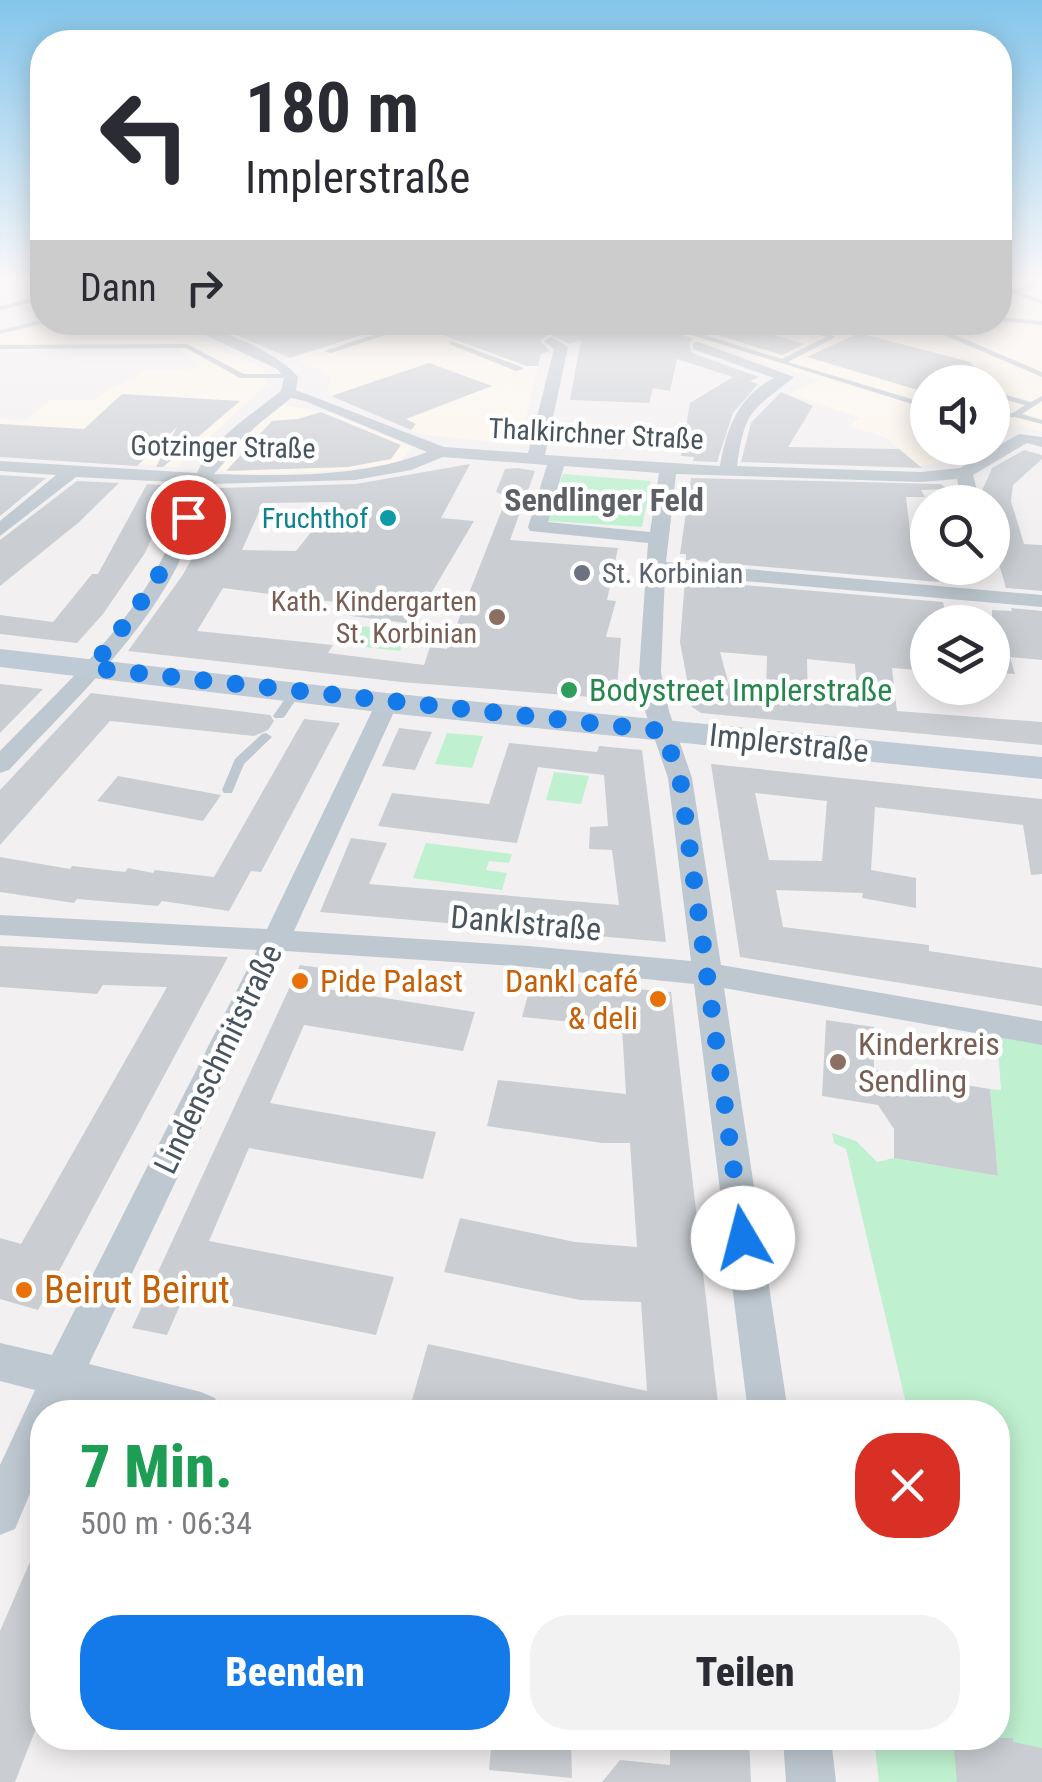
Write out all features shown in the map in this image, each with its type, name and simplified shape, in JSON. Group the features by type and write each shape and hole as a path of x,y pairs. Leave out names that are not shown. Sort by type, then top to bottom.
{"main road":[{"name":"Implerstraße","path":"0,658 287,704 387,703 1042,768"}],"street":[{"path":"0,765 87,674 134,616 172,558 202,479 222,451 288,393 290,376 276,363"},
{"path":"535,460 557,363"},
{"path":"728,469 741,412 769,385 787,377 747,363"},
{"name":"Thalkirchner Straße","path":"288,393 310,398 441,452 535,460 880,478 964,473 1024,437 1042,442"},
{"name":"Gotzinger Straße","path":"0,466 202,479 328,476 405,468 441,452"},
{"path":"557,461 537,528 659,538"},
{"path":"668,468 656,566 650,672 663,731 680,778 766,1400"},
{"path":"0,530 72,471"},
{"path":"964,473 967,485"},
{"path":"656,566 1042,601"},
{"path":"990,585 992,596"},
{"name":"Lindenschmitstraße","path":"51,1400 387,703"},
{"name":"Danklstraße","path":"0,925 277,938 706,974 1042,1033"},
{"path":"0,1362 46,1400"},
{"name":"Lindenschmitstraße","path":"0,1514 30,1447"},
{"path":"808,1750 811,1782"}],"lane":[{"path":"219,363 243,376 290,376"},
{"path":"505,363 520,369"},
{"path":"786,363 910,402"},
{"path":"1013,363 1042,376"},
{"path":"816,388 832,378"},
{"path":"1015,415 1042,398"},
{"path":"1010,399 1030,404"},
{"path":"1010,415 1042,422"},
{"path":"228,790 239,762 266,737"}],"shaded area":[{"path":"199,363 252,363 266,372 263,375 267,384 177,467 0,455 0,419 25,421 50,400 94,400 108,389 137,378 143,370 203,366"},
{"path":"304,363 539,363 520,445 420,434 331,396 327,390 332,378"},
{"path":"767,363 1042,363 1042,432 1010,425 1010,365 910,365 910,458 885,437 849,426 860,418 788,394 821,380"},
{"path":"279,404 330,413 411,447 399,464 234,475 215,468"}],"green space":[{"path":"563,474 651,481 642,527 547,521"},
{"path":"360,626 409,631 400,651 348,645"},
{"path":"447,733 483,736 472,768 435,764"},
{"path":"554,772 589,776 581,804 546,800"},
{"path":"426,843 512,854 509,863 489,861 486,870 507,873 502,890 413,878"},
{"path":"997,1035 1042,1044 1042,1782 879,1782 875,1750 1010,1750 1010,1400 905,1400 846,1149 834,1143 832,1133 856,1141 877,1162 894,1158 998,1176 990,1089 1001,1090"}],"building":[{"path":"429,363 492,386 406,419 416,424 411,430 331,396"},
{"path":"577,363 676,363 670,391 653,388 649,403 570,400"},
{"path":"690,363 720,363 759,377 750,381 758,384 733,413 717,462 681,456 690,403 733,377"},
{"path":"828,363 971,363 910,365 910,388"},
{"path":"781,392 813,406 788,447 899,449 910,458 910,465 922,468 741,462 751,423"},
{"path":"122,394 240,401 163,467 156,467 177,427 137,466 0,457 0,424 84,429"},
{"path":"321,412 401,445 391,459 348,467 226,471 272,421"},
{"path":"1024,450 1042,455 1013,485 1011,501 1024,544 1042,545 1042,591 1005,585 1010,585 1010,485 985,485 992,468 1010,465 1010,458"},
{"path":"470,464 441,518 474,521 413,624 344,615 351,604 223,588 197,631 333,645 328,653 424,665 430,647 447,649 507,497 496,492 505,469 518,468 535,471 510,540 618,548 607,600 616,601 606,637 621,638 616,699 401,682 128,651 204,538 215,510 211,510 218,488 356,484","holes":["335,502 296,551 242,550 263,503"]},
{"path":"0,475 46,478 0,516"},
{"path":"691,478 942,485 910,485 910,497 906,497 910,579 686,560 686,554 680,554"},
{"path":"77,481 119,483 78,523 0,586 0,540"},
{"path":"147,484 175,486 145,553 103,614 77,643 0,634 0,615 53,622 92,574 98,574"},
{"path":"685,580 943,602 944,605 910,605 910,669 892,668 897,711 1042,722 1042,745 701,713 692,707 680,642","holes":["720,652 767,656 766,695 731,692","807,659 855,664 858,707 808,702"]},
{"path":"1011,608 1042,611 1042,660 1010,657"},
{"path":"0,684 43,689 0,733"},
{"path":"91,693 270,715 274,721 268,730 254,736 110,721 0,845 0,790"},
{"path":"304,719 340,723 261,872 251,871 229,911 162,901 158,906 77,899 74,903 0,892 0,857 70,869 72,866 125,872 128,868 214,877"},
{"path":"399,728 432,732 415,770 382,766"},
{"path":"509,743 597,752 599,746 642,750 666,942 320,912 351,838 387,843 369,884 619,905 612,850 589,849 590,827 608,826 604,775 538,767 517,843 378,826 392,793 489,804"},
{"path":"711,764 1042,799 1042,874 1031,875 1023,825 875,807 871,870 916,878 916,908 862,898 863,893 776,890 783,927 929,945 929,951 1042,968 1042,1006 740,957","holes":["755,793 827,801 822,861 769,860"]},
{"path":"118,776 221,795 203,821 97,801"},
{"path":"0,946 228,957 38,1310 0,1299 0,1238 21,1244 167,987 103,985 97,994 0,987"},
{"path":"300,965 328,969 320,988 475,1012 463,1051 304,1025 270,1103 436,1132 423,1179 249,1148 209,1241 394,1277 376,1335 184,1296 167,1335 132,1328"},
{"path":"532,980 671,992 718,1400 412,1400 428,1344 647,1391 641,1302 580,1300 444,1272 460,1218 575,1242 637,1247 630,1143 602,1143 487,1126 498,1080 626,1094 622,1027 522,1017"},
{"path":"826,1020 874,1027 874,1070 990,1089 998,1176 894,1158 894,1129 878,1105 822,1096"},
{"path":"30,1562 30,1744 15,1782 0,1782 0,1631"},
{"path":"1010,1738 1042,1748 1042,1782 957,1782 954,1750 1010,1750"},
{"path":"491,1750 571,1750 572,1778 489,1770"},
{"path":"670,1750 750,1750 751,1782 602,1782 620,1760 670,1765"}],"place":[{"name":"Fruchthof","path":"388,518"},
{"name":"St. Korbinian","path":"582,573"},
{"name":"Kath. Kindergarten St. Korbinian","path":"497,617"},
{"name":"Bodystreet Implerstraße","path":"569,690"},
{"name":"Pide Palast","path":"300,981"},
{"name":"Dankl café & deli","path":"658,999"},
{"name":"Kinderkreis Sendling","path":"838,1062"},
{"name":"Beirut Beirut","path":"24,1290"}],"district":[{"name":"Sendlinger Feld","path":"604,500"}],"route":[{"path":"188,517 172,558 134,616 92,668 663,731 680,778 743,1238"}]}
